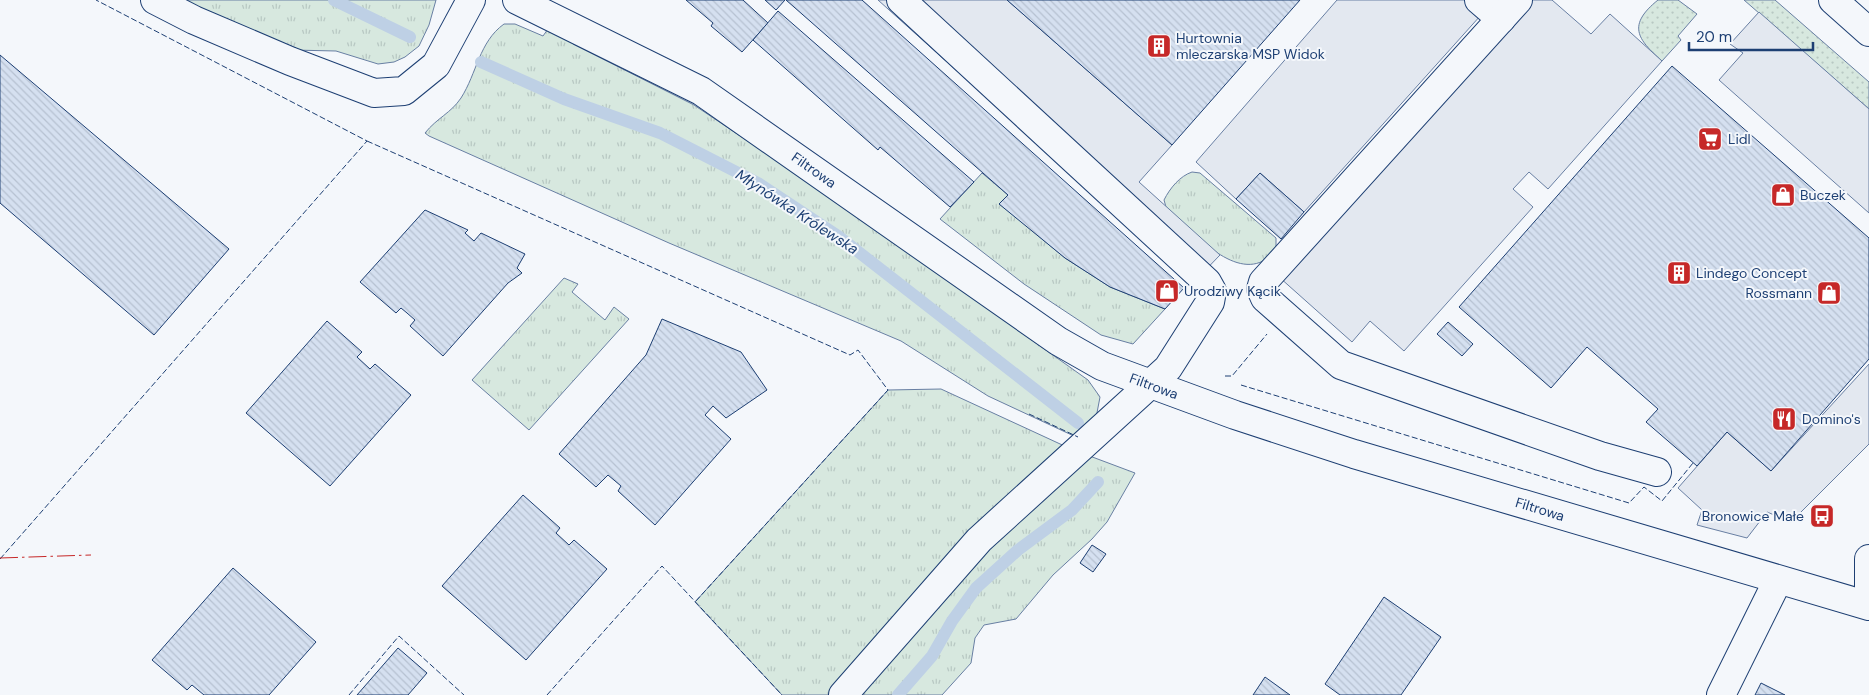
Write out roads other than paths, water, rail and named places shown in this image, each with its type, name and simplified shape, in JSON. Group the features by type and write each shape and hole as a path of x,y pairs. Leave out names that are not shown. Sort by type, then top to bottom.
{"street":[{"path":"155,0 194,20 290,61 374,92 404,91 436,65 471,0"},
{"name":"Filtrowa","path":"517,0 701,91 1058,341 1102,366 1150,385 1354,454 1869,606"},
{"path":"843,695 979,540 1168,368 1210,302 1212,291 1207,282 901,0"},
{"path":"1479,0 1509,9 1264,282 1261,289 1265,298 1341,365 1600,456 1656,472"},
{"path":"1833,0 1869,32"},
{"path":"1869,559 1869,602"},
{"path":"1721,695 1778,580"}],"waterway":[{"name":"Młynówka Królewska","path":"334,0 410,37"},
{"name":"Młynówka Królewska","path":"481,62 564,99 660,133 758,183 838,236 1078,423"},
{"path":"898,695 932,656 952,621 976,588 1018,550 1072,510 1098,482"}],"place":[{"name":"Hurtownia mleczarska MSP Widok","path":"1159,46"},
{"name":"Lidl","path":"1710,139"},
{"name":"Buczek","path":"1783,195"},
{"name":"Lindego Concept","path":"1679,273"},
{"name":"Urodziwy Kącik","path":"1167,291"},
{"name":"Rossmann","path":"1829,293"},
{"name":"Domino's","path":"1784,419"},
{"name":"Bronowice Małe","path":"1822,516"}]}
